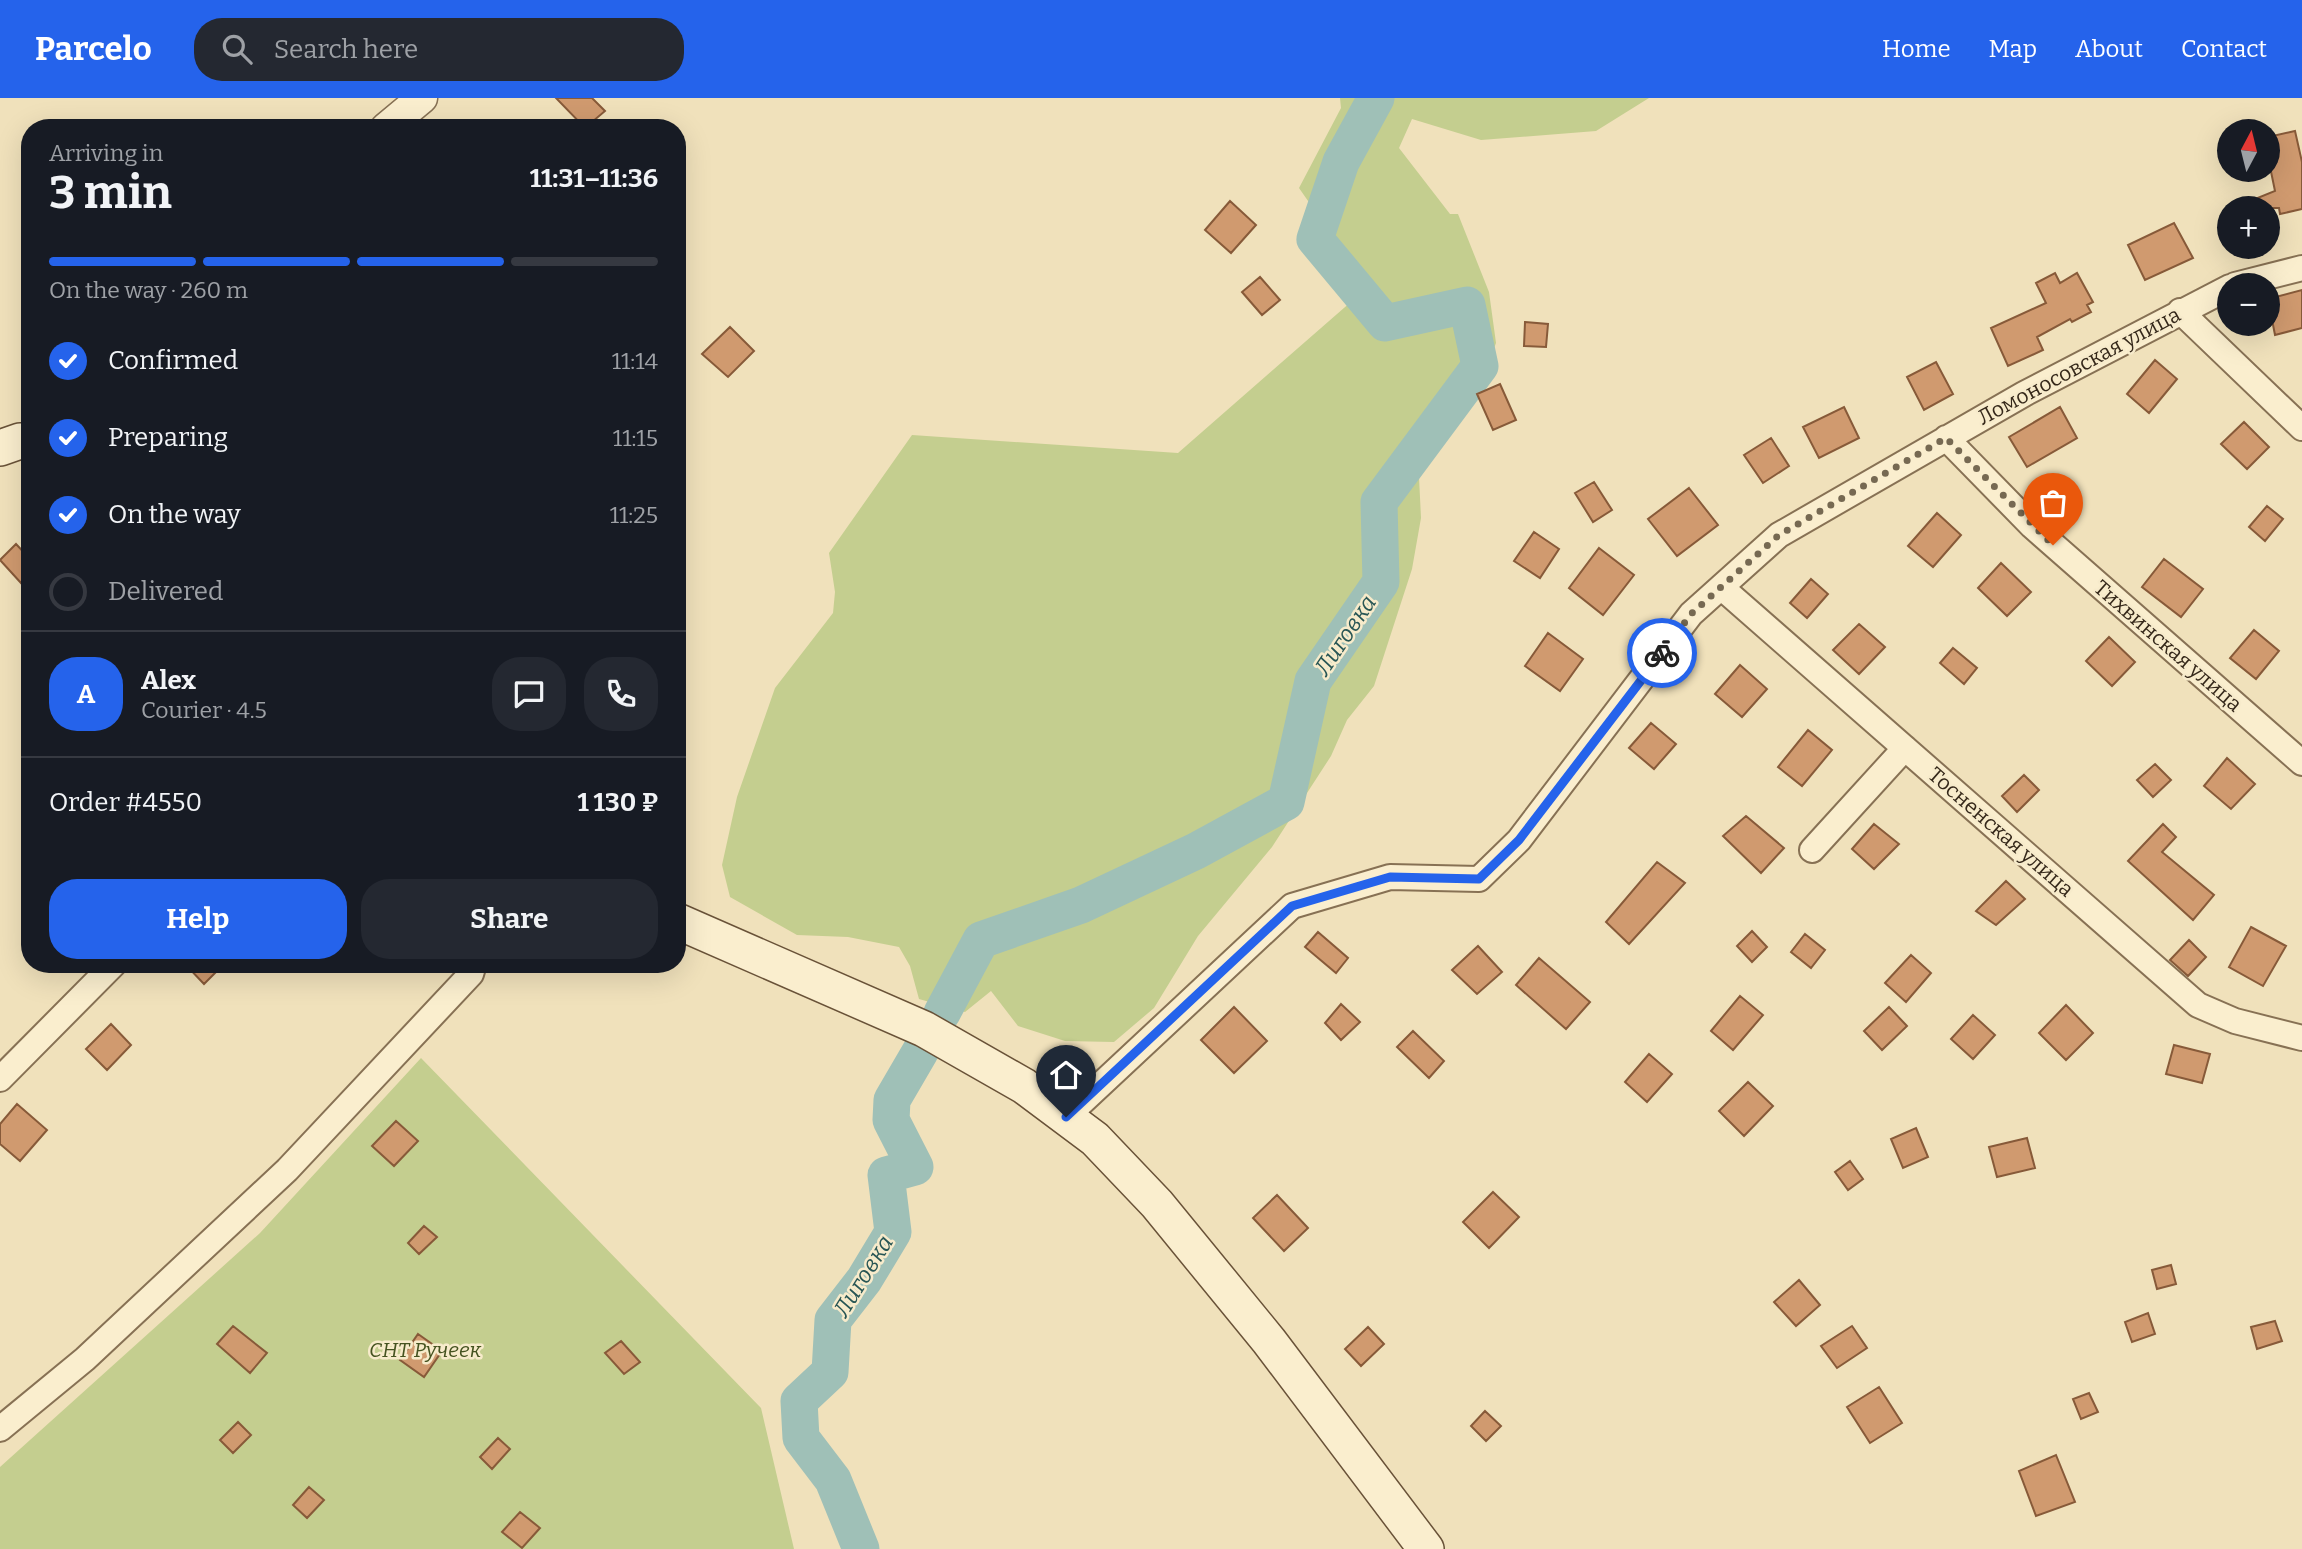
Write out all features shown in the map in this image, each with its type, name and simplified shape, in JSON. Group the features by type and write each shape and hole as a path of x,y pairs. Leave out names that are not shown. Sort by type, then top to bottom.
{"main road":[{"path":"0,448 21,441"},
{"path":"686,925 924,1029 1024,1086 1095,1139 1157,1204 1269,1341 1426,1549"}],"street":[{"path":"397,119 422,98"},
{"path":"2280,274 2302,268"},
{"name":"Ломоносовская улица","path":"1066,1117 1292,906 1390,877 1479,879 1519,840 1691,614 1779,535 2024,394 2217,293"},
{"path":"2180,311 2302,428"},
{"name":"Тихвинская улица","path":"1946,438 2032,526 2302,763"},
{"name":"Тосненская улица","path":"1721,587 2198,1005 2235,1021 2302,1038"},
{"path":"1812,850 1905,748"},
{"path":"0,1079 105,973"},
{"path":"0,1429 86,1359 288,1170 471,973"}],"green space":[{"path":"1340,98 1649,98 1596,131 1481,140 1412,119 1399,148 1450,214 1458,214 1489,292 1496,343 1493,351 1427,407 1417,436 1421,518 1412,569 1374,686 1347,720 1331,756 1272,847 1198,936 1154,1008 1114,1042 1065,1041 1018,1026 991,991 965,1012 919,999 910,966 899,947 848,937 797,935 730,897 722,865 737,797 775,688 833,613 835,592 829,553 912,435 1178,453 1368,287 1299,188 1341,108"},
{"name":"СНТ Ручеек","path":"421,1058 761,1408 794,1549 0,1549 0,1467 260,1233"}],"building":[{"path":"556,98 592,98 605,111 596,119 576,119"},
{"path":"2295,131 2302,162 2302,209 2280,214 2280,196 2263,196 2275,191 2273,182 2280,182 2280,134"},
{"path":"1230,201 1256,225 1231,253 1205,230"},
{"path":"2174,223 2193,258 2145,280 2128,245"},
{"path":"2055,273 2060,283 2077,273 2093,302 2087,305 2091,312 2072,322 2070,319 2037,337 2043,350 2008,366 1991,328 2046,303 2036,283"},
{"path":"1260,277 1280,300 1262,315 1242,292"},
{"path":"2302,290 2302,328 2280,334 2280,296"},
{"path":"1525,322 1548,324 1546,347 1524,346"},
{"path":"730,327 754,351 728,377 702,354"},
{"path":"2155,360 2177,379 2149,413 2127,394"},
{"path":"1936,362 1953,394 1924,410 1907,377"},
{"path":"1500,384 1516,420 1493,430 1477,394"},
{"path":"1844,407 1859,438 1819,458 1803,427"},
{"path":"2060,407 2077,438 2027,467 2009,437"},
{"path":"2244,422 2269,447 2247,469 2221,444"},
{"path":"1771,438 1789,466 1763,483 1744,455"},
{"path":"1594,482 1612,510 1593,522 1575,493"},
{"path":"1689,488 1718,525 1677,556 1648,519"},
{"path":"2267,506 2283,519 2265,541 2249,527"},
{"path":"1937,513 1961,535 1933,567 1908,546"},
{"path":"1534,532 1559,549 1540,578 1514,561"},
{"path":"16,544 21,549 21,583 0,560"},
{"path":"1599,548 1634,575 1603,615 1569,588"},
{"path":"2164,559 2203,589 2181,617 2142,587"},
{"path":"2001,563 2031,592 2007,616 1978,588"},
{"path":"1811,579 1828,594 1807,618 1790,603"},
{"path":"1859,624 1885,647 1859,674 1833,650"},
{"path":"2254,630 2279,651 2256,679 2230,658"},
{"path":"1548,633 1583,659 1560,691 1525,666"},
{"path":"2109,637 2135,662 2112,686 2086,661"},
{"path":"1953,648 1977,668 1964,684 1940,663"},
{"path":"1740,665 1767,689 1742,717 1715,694"},
{"path":"1651,723 1676,744 1654,769 1629,748"},
{"path":"1808,730 1832,750 1802,786 1778,767"},
{"path":"2227,758 2255,784 2231,809 2204,786"},
{"path":"2155,764 2171,780 2153,797 2137,780"},
{"path":"2024,775 2039,790 2017,812 2002,796"},
{"path":"1746,816 1784,848 1761,873 1723,836"},
{"path":"1874,824 1899,844 1874,869 1852,849"},
{"path":"2163,824 2176,837 2162,852 2214,895 2193,920 2128,861"},
{"path":"1657,862 1685,883 1629,944 1606,922"},
{"path":"2006,881 2025,899 1996,925 1976,911"},
{"path":"2251,927 2286,946 2263,986 2229,967"},
{"path":"1752,931 1767,947 1752,962 1737,946"},
{"path":"1318,932 1348,958 1336,973 1305,947"},
{"path":"1805,934 1825,950 1811,968 1791,952"},
{"path":"2189,940 2206,957 2188,976 2170,960"},
{"path":"1478,946 1502,972 1477,994 1452,970"},
{"path":"1911,955 1931,973 1906,1002 1885,983"},
{"path":"1539,958 1590,1002 1566,1029 1516,985"},
{"path":"194,973 215,973 204,984"},
{"path":"1740,996 1763,1015 1733,1050 1711,1031"},
{"path":"1341,1004 1360,1022 1341,1040 1325,1023"},
{"path":"2066,1005 2093,1033 2066,1060 2039,1033"},
{"path":"1234,1007 1267,1041 1234,1073 1201,1040"},
{"path":"1889,1007 1907,1026 1882,1050 1864,1031"},
{"path":"1973,1015 1995,1035 1973,1059 1951,1039"},
{"path":"111,1024 131,1045 107,1070 86,1049"},
{"path":"1413,1031 1444,1061 1429,1078 1397,1047"},
{"path":"2174,1045 2210,1054 2202,1083 2166,1074"},
{"path":"1649,1054 1672,1074 1647,1102 1625,1082"},
{"path":"1748,1082 1773,1106 1744,1136 1719,1111"},
{"path":"17,1104 47,1130 20,1161 0,1144 0,1124"},
{"path":"396,1121 418,1141 394,1166 372,1146"},
{"path":"1916,1128 1928,1157 1903,1168 1891,1139"},
{"path":"2027,1138 2035,1168 1997,1177 1989,1147"},
{"path":"1850,1161 1863,1179 1848,1190 1835,1172"},
{"path":"1493,1192 1519,1217 1489,1248 1463,1222"},
{"path":"1277,1195 1308,1228 1284,1251 1253,1218"},
{"path":"424,1226 437,1237 419,1254 408,1243"},
{"path":"2171,1265 2176,1284 2157,1289 2152,1270"},
{"path":"1799,1280 1820,1305 1796,1326 1774,1302"},
{"path":"2148,1313 2155,1334 2132,1342 2125,1322"},
{"path":"2275,1321 2282,1341 2257,1349 2251,1327"},
{"path":"233,1326 267,1353 250,1373 217,1344"},
{"path":"1852,1326 1867,1348 1837,1368 1821,1346"},
{"path":"1368,1327 1384,1344 1361,1366 1345,1349"},
{"path":"418,1334 442,1351 424,1377 400,1360"},
{"path":"621,1341 640,1362 624,1374 605,1353"},
{"path":"1879,1387 1902,1423 1870,1443 1847,1407"},
{"path":"2089,1393 2098,1412 2081,1419 2073,1399"},
{"path":"1485,1411 1501,1426 1486,1441 1471,1426"},
{"path":"238,1422 251,1435 233,1453 220,1440"},
{"path":"498,1438 510,1449 492,1469 480,1457"},
{"path":"2056,1455 2075,1502 2036,1516 2019,1471"},
{"path":"309,1487 324,1500 307,1518 293,1505"},
{"path":"520,1512 540,1528 522,1548 502,1532"}],"waterway":[{"name":"Лиговка","path":"942,1013 981,940 1081,905 1196,851 1286,802 1313,681 1381,582 1379,502 1480,366 1467,305 1385,323 1315,239 1341,162 1376,98"},
{"name":"Лиговка","path":"861,1549 833,1480 801,1438 799,1401 830,1372 833,1320 864,1280 893,1232 886,1175 915,1167 891,1120 892,1100 920,1052"}],"way so far":[{"path":"1662,653 1691,614 1779,535 1946,438 2053,545"}],"route":[{"path":"1066,1117 1292,906 1390,877 1479,879 1519,840 1662,653"}]}
